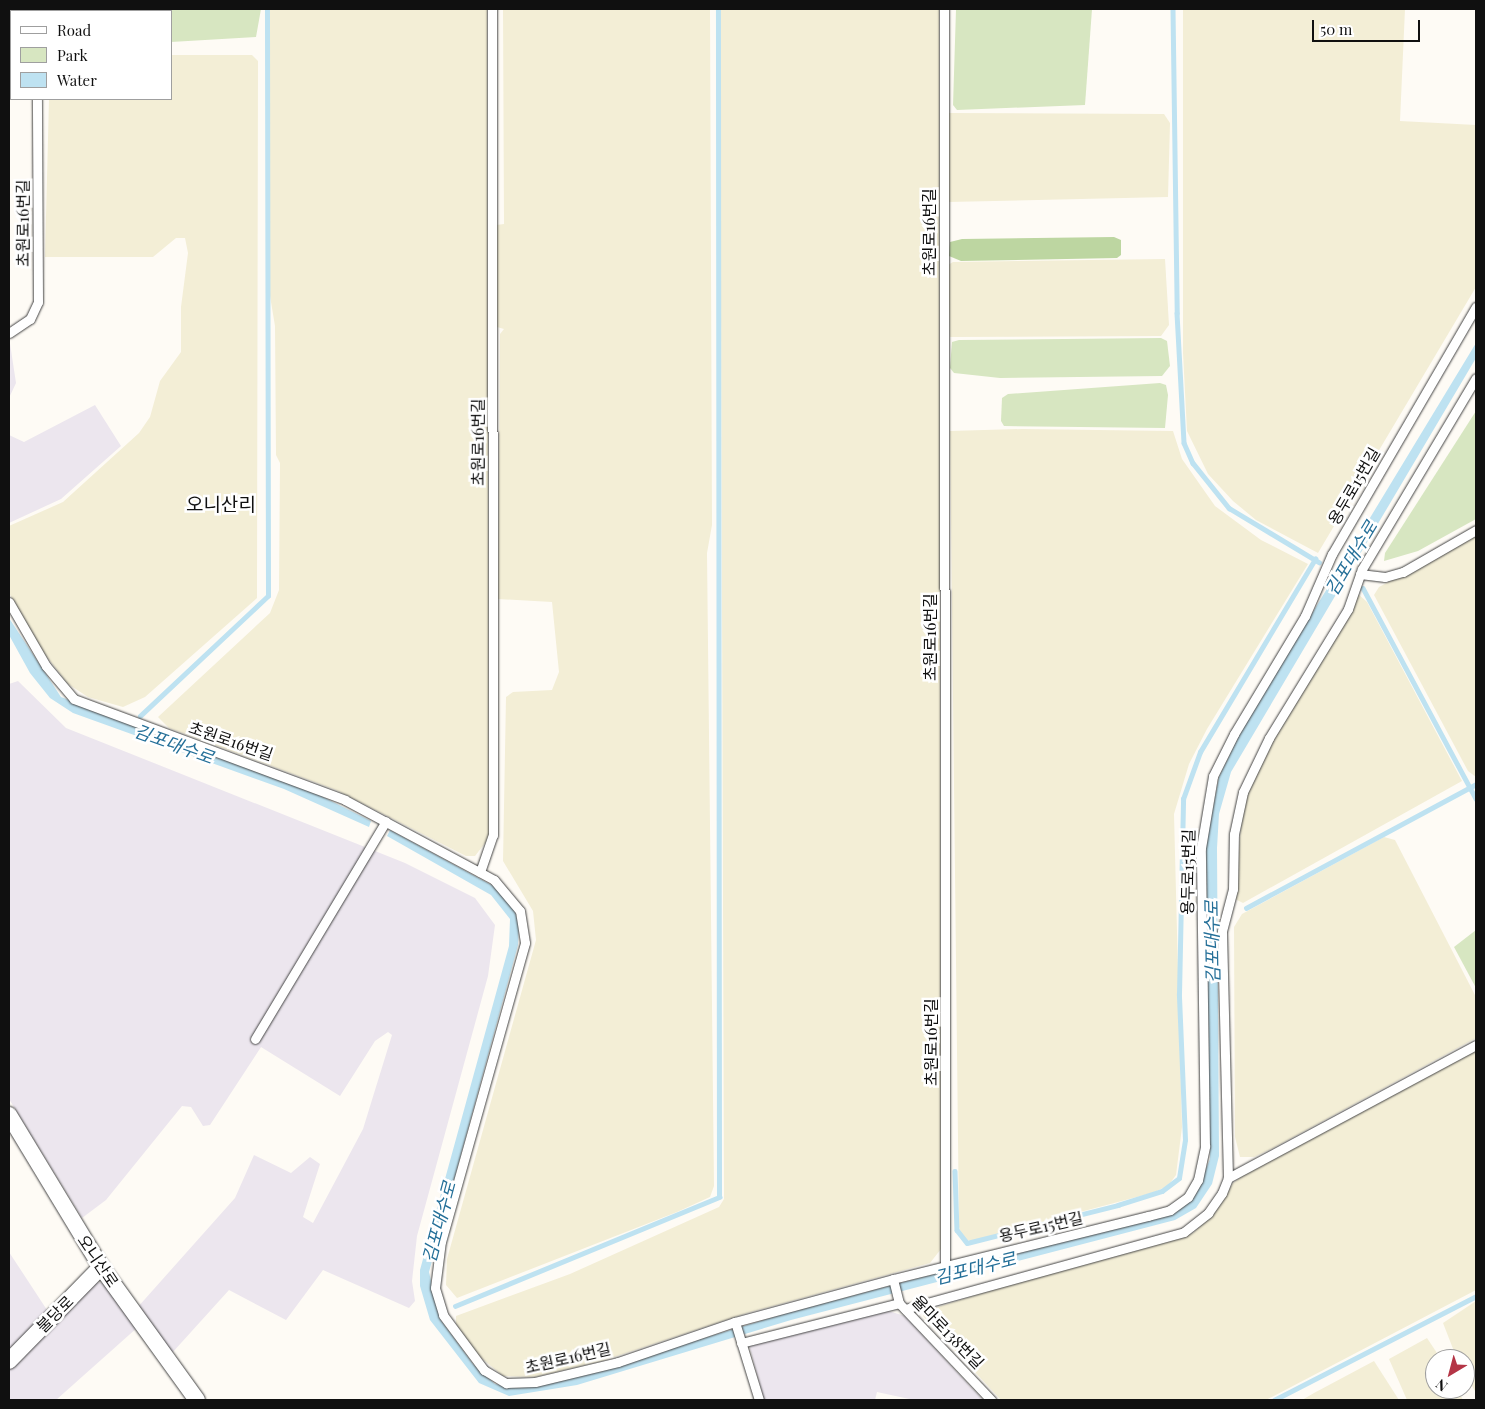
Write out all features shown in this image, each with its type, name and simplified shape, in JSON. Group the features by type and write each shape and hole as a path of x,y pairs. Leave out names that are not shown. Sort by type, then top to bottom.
{"street":[{"name":"오니산로","path":"9,1115 101,1267 197,1400"},
{"name":"불당로","path":"9,1361 101,1267"}],"lane":[{"name":"초원로16번길","path":"480,872 493,835 492,9"},
{"name":"초원로16번길","path":"944,9 946,1265"},
{"name":"초원로16번길","path":"9,333 30,320 38,302 37,100"},
{"name":"용두로15번길","path":"893,1279 1170,1210 1194,1189 1204,1146 1201,848 1214,776 1305,616 1332,554 1476,307"},
{"path":"741,1342 902,1306 1184,1232 1208,1213 1228,1178 1222,946 1233,889 1238,809 1255,763 1337,629 1360,574 1476,378"},
{"path":"1360,574 1385,577 1402,572 1476,530"},
{"name":"초원로16번길","path":"9,602 46,666 74,699 287,776 386,821 494,880 520,911 525,944 441,1241 435,1288 443,1315 484,1370 506,1383 519,1384 618,1362 735,1322 893,1279"},
{"path":"255,1039 386,821"},
{"path":"1228,1178 1476,1045"},
{"name":"율마로138번길","path":"893,1279 902,1306 991,1400"},
{"path":"735,1322 759,1400"}],"shaded area":[{"path":"269,9 487,9 489,838 475,856 466,856 336,790 169,728 158,717 270,613 279,590 280,463 276,455 275,326 270,296"},
{"path":"503,9 710,9 712,525 707,553 714,1186 710,1197 677,1212 457,1298 446,1285 447,1259 536,940 533,911 503,861 506,697 513,692 552,690 559,672 552,602 498,599 500,334 504,329 497,327 496,225 504,224"},
{"path":"720,9 939,9 941,1249 930,1263 747,1313 602,1361 535,1377 503,1376 479,1356 456,1324 456,1316 570,1274 719,1207 724,1199"},
{"path":"1183,9 1405,9 1400,121 1476,125 1476,287 1318,553 1256,520 1233,501 1208,474 1187,431 1183,353"},
{"path":"172,55 252,55 258,61 257,598 145,697 123,707 88,697 68,684 43,652 9,593 9,526 63,502 139,433 150,417 160,381 181,352 181,307 188,253 185,238 176,238 153,257 45,257 49,100 172,100"},
{"path":"948,113 1164,114 1170,123 1168,197 948,202"},
{"path":"1165,259 1169,325 1161,336 950,337 948,265 953,262"},
{"path":"9,337 16,383 9,398"},
{"path":"95,405 121,446 61,499 9,523 9,435 24,442"},
{"path":"1022,429 1173,431 1182,459 1215,506 1261,540 1308,564 1207,729 1189,764 1174,814 1182,1127 1176,1175 1168,1186 1152,1193 971,1241 963,1239 959,1227 950,431"},
{"path":"1476,535 1476,777 1468,771 1374,595 1379,587"},
{"path":"1357,593 1367,602 1462,781 1243,903 1235,899 1243,801 1258,764 1338,633"},
{"path":"18,681 66,728 405,863 475,898 495,925 488,976 417,1236 412,1281 415,1301 409,1308 323,1270 286,1320 229,1290 172,1353 137,1308 235,1198 254,1155 291,1173 310,1157 320,1164 303,1217 313,1223 363,1129 392,1035 388,1032 375,1041 340,1096 261,1047 210,1125 203,1126 191,1107 182,1106 106,1200 82,1218 9,1099 9,684"},
{"path":"1384,837 1395,840 1476,997 1476,1038 1273,1148 1254,1157 1240,1157 1235,1137 1234,927 1242,914"},
{"path":"1476,1049 1476,1290 1266,1400 1001,1400 923,1316 925,1311 1044,1274 1193,1233 1213,1214 1233,1183 1249,1171"},
{"path":"9,1252 49,1313 9,1354"},
{"path":"95,1282 102,1283 138,1327 56,1400 9,1400 9,1367"},
{"path":"1476,1301 1476,1393 1475,1349 1453,1349 1443,1323"},
{"path":"885,1310 905,1316 983,1400 914,1400 877,1392 875,1400 764,1400 749,1345"},
{"path":"1427,1338 1434,1349 1425,1349 1425,1399 1463,1400 1407,1400 1389,1359"},
{"path":"1374,1361 1399,1400 1302,1400 1314,1393"}],"green space":[{"path":"79,9 261,9 256,37 172,42 172,10"},
{"path":"956,9 1092,9 1085,105 957,110 953,105"},
{"path":"1114,237 1121,240 1121,255 1117,258 961,261 949,256 950,242 962,239"},
{"path":"1161,338 1167,341 1170,366 1162,376 1000,378 954,373 950,368 952,342 959,340"},
{"path":"1160,383 1166,385 1168,395 1165,428 1004,426 1001,421 1002,398 1008,394"},
{"path":"1476,411 1476,519 1418,551 1384,561 1385,553"},
{"path":"1476,930 1476,988 1454,947"}],"water":[{"name":"김포대수로","path":"1476,343 1476,358 1231,772 1219,814 1217,848 1219,1156 1212,1184 1196,1208 1175,1220 791,1320 577,1385 509,1396 479,1383 430,1320 420,1286 420,1270 509,946 510,919 491,895 387,836 390,830 495,887 514,909 519,925 518,945 429,1272 440,1319 473,1364 495,1384 518,1388 567,1379 787,1313 1180,1209 1195,1195 1210,1159 1206,844 1219,777 1242,729"},
{"name":"김포대수로","path":"9,618 61,697 321,796 371,821 369,827 284,789 73,713 50,698 30,673 9,635"}],"waterway":[{"name":"김포대수로","path":"140,716 268,596 267,9"},
{"path":"455,1306 719,1197 718,9"},
{"path":"1173,9 1177,313 1184,443 1193,463 1229,508 1319,562"},
{"path":"955,1171 957,1230 967,1243 1118,1205 1162,1191 1179,1178 1185,1140 1179,994 1183,799 1200,752 1315,559"},
{"path":"1363,588 1476,799"},
{"path":"1246,908 1476,784"},
{"path":"1274,1400 1476,1296"}],"district":[{"name":"오니산리","path":"221,504"}]}
